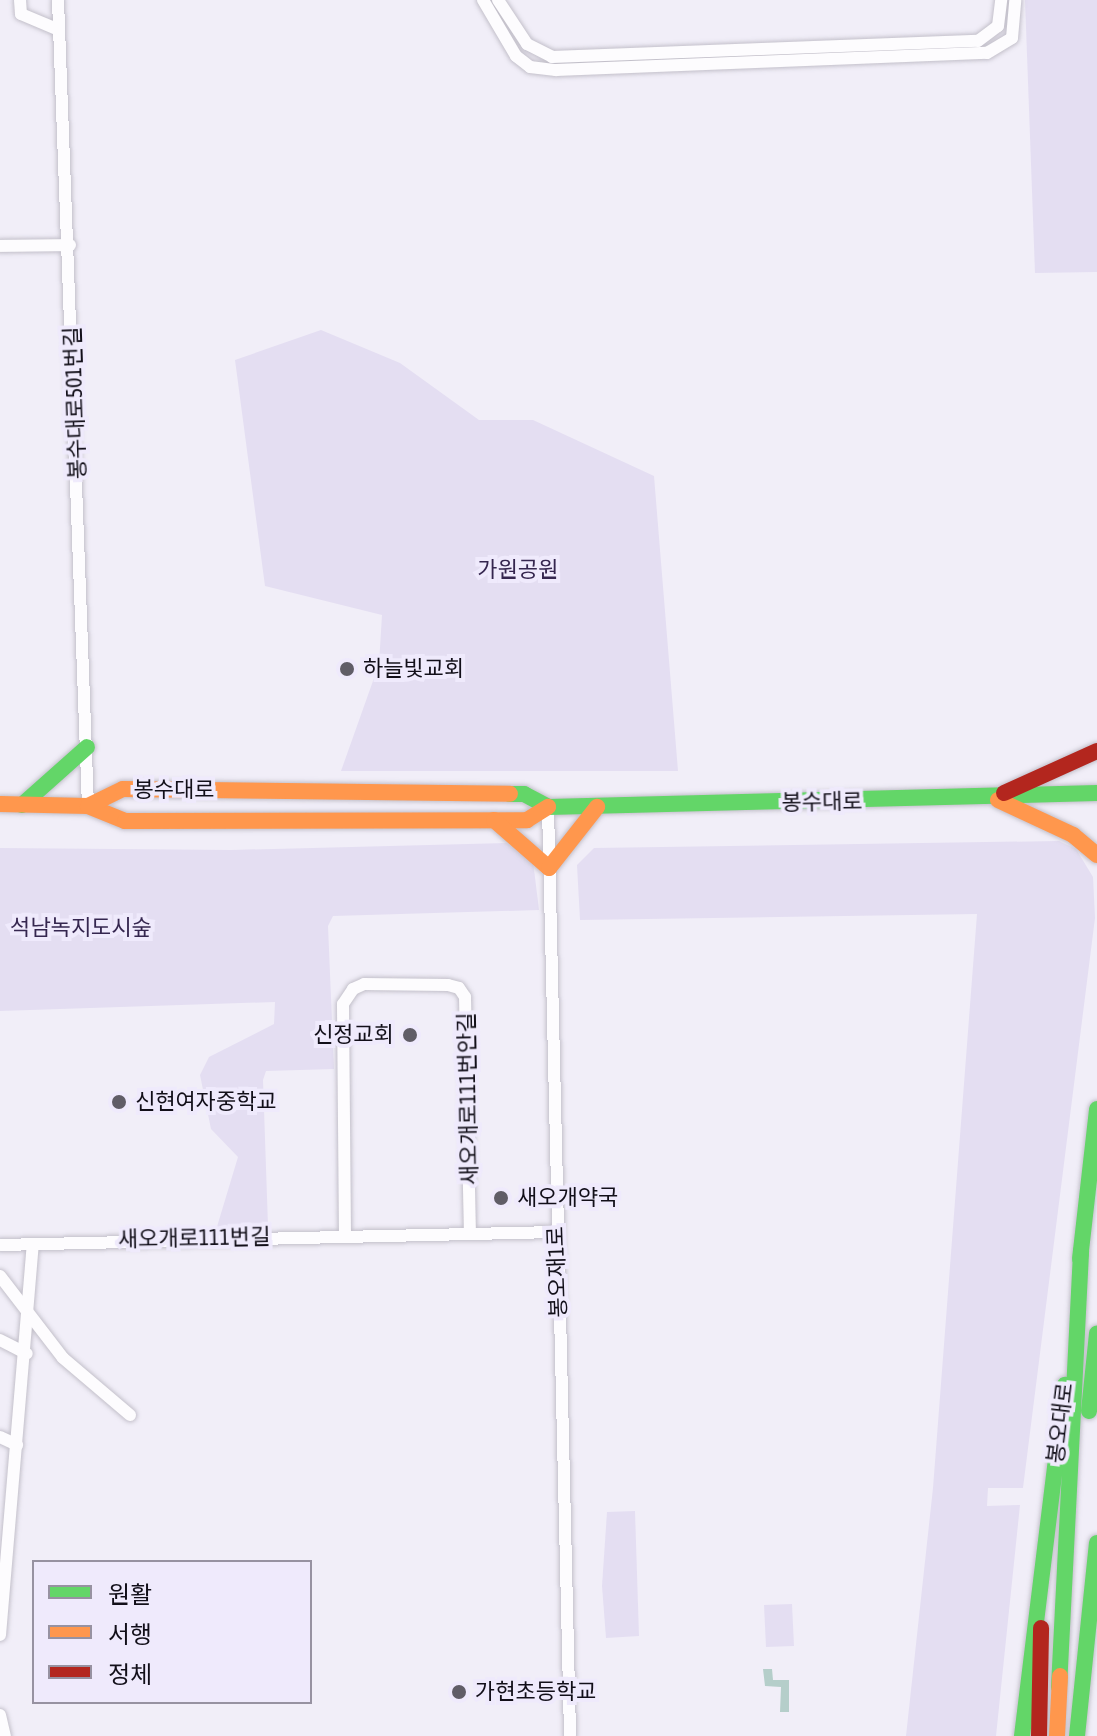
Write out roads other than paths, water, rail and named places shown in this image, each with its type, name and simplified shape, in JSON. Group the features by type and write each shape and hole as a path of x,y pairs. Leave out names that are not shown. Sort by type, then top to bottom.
{"main road":[{"path":"22,805 87,747"},
{"path":"993,798 1097,751"},
{"name":"봉수대로","path":"88,806 123,789 524,794 548,807 1097,793"},
{"path":"993,798 1073,835 1097,855"},
{"name":"봉수대로","path":"0,804 88,806 125,821 527,820 548,807"},
{"path":"494,820 549,868 597,807"},
{"name":"봉오대로","path":"1022,1736 1026,1674 1041,1578 1097,1109"},
{"path":"1059,1687 1081,1251"},
{"name":"봉오대로","path":"1057,1736 1059,1687 1097,1333"},
{"path":"1077,1736 1097,1543"},
{"path":"1039,1736 1041,1578"},
{"path":"1084,1664 1097,1595"}],"street":[{"path":"20,0 21,14 59,30"},
{"name":"봉수대로501번길","path":"58,0 70,245 88,806"},
{"path":"483,0 516,56 530,67 556,70 987,53 1012,38 1015,0"},
{"path":"498,0 527,44 552,57 978,41 998,26 1001,0"},
{"path":"0,246 70,245"},
{"name":"봉오재1로","path":"548,807 570,1736"},
{"name":"새오개로111번안길","path":"345,1236 343,1004 353,989 364,984 448,985 459,988 465,997 470,1234"},
{"name":"새오개로111번길","path":"0,1245 33,1246 52,1241 556,1232"},
{"path":"0,1635 2,1585 27,1354 33,1246"},
{"path":"0,1276 63,1358 130,1415"},
{"path":"0,1340 27,1354"},
{"path":"0,1437 17,1445"},
{"path":"0,1715 5,1736"}],"place":[{"name":"하늘빛교회","path":"347,669"},
{"name":"신정교회","path":"410,1035"},
{"name":"신현여자중학교","path":"119,1102"},
{"name":"새오개약국","path":"501,1198"},
{"name":"가현초등학교","path":"459,1692"}],"park label":[{"name":"가원공원","path":"518,570"},
{"name":"석남녹지도시숲","path":"81,928"}]}
